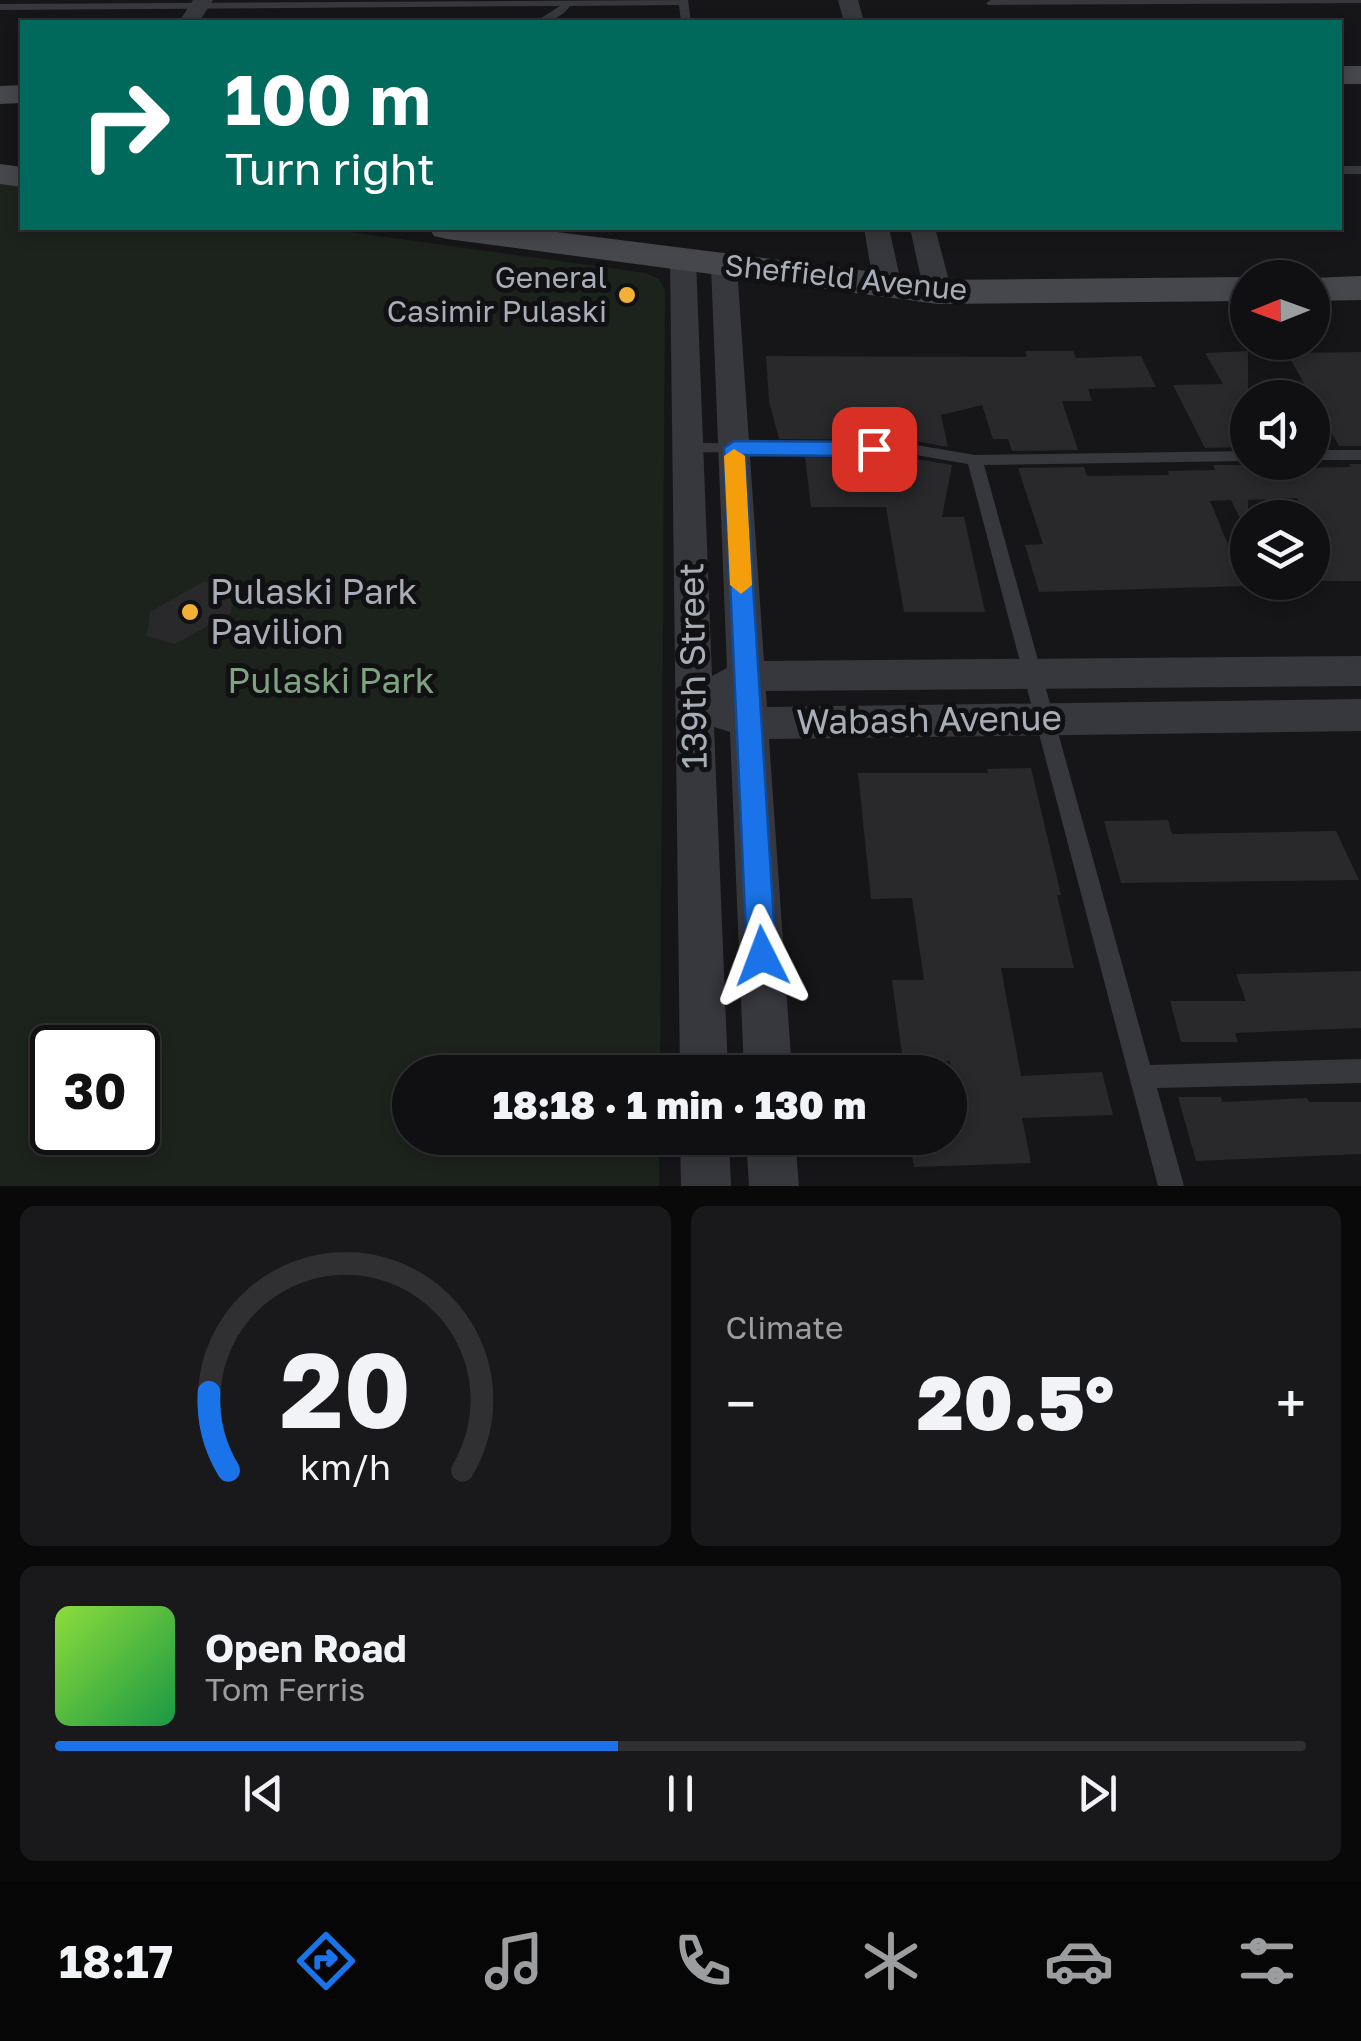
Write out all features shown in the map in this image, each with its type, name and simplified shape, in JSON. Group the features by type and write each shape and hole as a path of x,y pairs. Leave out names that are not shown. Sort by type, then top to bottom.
{"street":[{"name":"Sheffield Avenue","path":"462,230 938,292 1230,289"},
{"path":"876,230 888,288"},
{"path":"922,230 938,292"},
{"name":"139th Street","path":"683,260 704,1055"},
{"name":"139th Street","path":"724,266 767,1055"},
{"path":"1330,288 1361,288"},
{"name":"Wabash Avenue","path":"694,703 746,676 1361,671"},
{"name":"Wabash Avenue","path":"694,703 749,723 1361,715"},
{"path":"705,1155 706,1186"},
{"path":"772,1155 774,1186"}],"lane":[{"path":"992,5 1361,0"},
{"path":"0,7 197,9 683,1"},
{"path":"544,20 563,10 567,2"},
{"path":"366,20 372,5"},
{"path":"329,20 336,6"},
{"path":"688,448 910,449 974,460 1230,456"},
{"path":"1330,455 1361,455"},
{"path":"974,460 1036,675 1171,1186"},
{"path":"1141,1076 1361,1071"}],"green space":[{"name":"Pulaski Park","path":"0,182 20,185 20,230 335,230 646,273 659,279 665,290 660,1055 392,1055 392,1155 659,1155 659,1186 0,1186"}],"building":[{"path":"1025,351 1073,351 1076,358 1141,356 1156,387 1088,389 1092,401 1062,401 1078,450 1012,451 1008,439 993,439 982,405 941,415 948,447 910,440 779,439 769,401 766,356 1027,357"},
{"path":"1230,352 1230,360 1248,360 1248,380 1230,380 1230,447 1205,448 1173,385 1223,384 1205,353"},
{"path":"1330,352 1361,352 1361,446 1339,446 1330,430 1330,380 1302,380 1291,360 1330,360"},
{"path":"805,457 910,458 952,465 942,517 964,517 985,612 904,612 886,507 811,507"},
{"path":"1349,464 1361,464 1361,581 1330,581 1330,500 1230,500 1210,501 1230,550 1230,586 1039,592 1025,545 1043,544 1018,468 1084,467 1087,476 1169,475 1168,471 1215,470 1213,465 1230,465 1230,480 1330,480 1330,467 1350,467"},
{"name":"Pulaski Park Pavilion","path":"205,581 233,589 231,613 175,644 147,636 150,612"},
{"path":"1031,768 1074,968 1001,968 1021,1076 1102,1072 1113,1115 1022,1118 1031,1163 914,1167 912,1155 967,1155 967,1055 902,1055 892,980 924,980 912,898 871,899 858,773 988,773 987,769"},
{"path":"1168,820 1172,834 1336,831 1359,880 1121,883 1104,821"},
{"path":"1361,971 1361,1028 1235,1033 1238,1042 1181,1042 1170,1001 1246,1001 1236,974"},
{"path":"1178,1097 1221,1097 1222,1102 1307,1098 1309,1102 1361,1102 1361,1154 1196,1161"}],"slow traffic":[{"path":"734,456 741,585"}],"place":[{"name":"General Casimir Pulaski","path":"627,295"},
{"name":"Pulaski Park Pavilion","path":"190,612"}],"route":[{"path":"762,956 734,448 874,449"}]}
